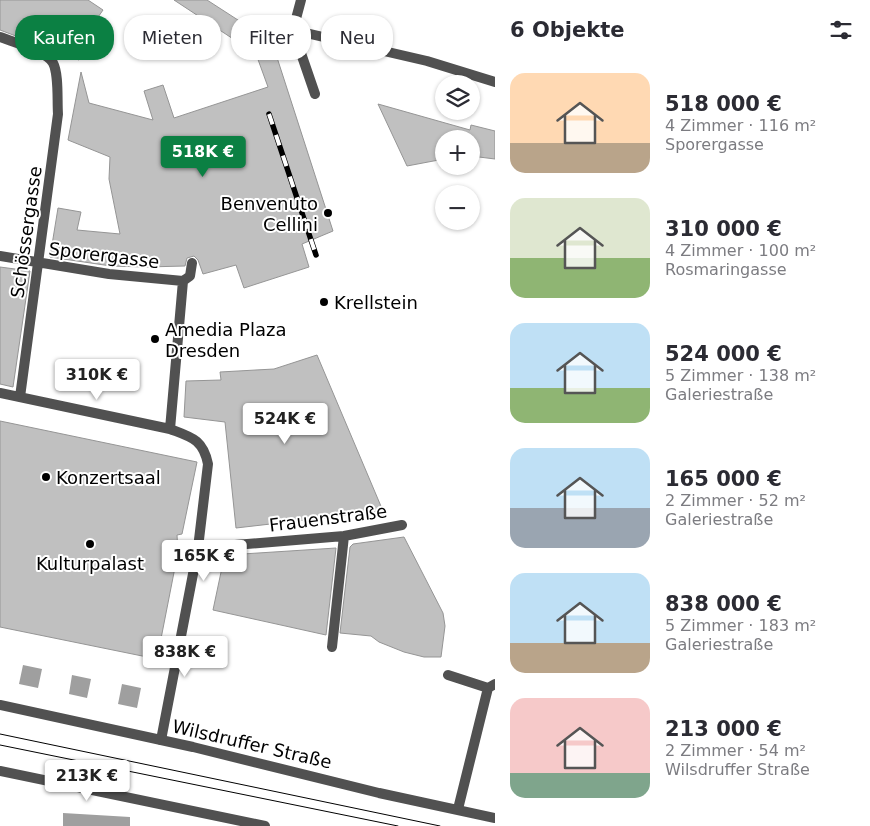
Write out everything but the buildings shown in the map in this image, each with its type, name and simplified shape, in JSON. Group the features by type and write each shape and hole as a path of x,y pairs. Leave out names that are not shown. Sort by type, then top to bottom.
{"street":[{"path":"297,15 301,0"},
{"path":"311,34 427,61 495,82"},
{"name":"Schössergasse","path":"0,37 44,54 52,61 55,70 58,114 20,397"},
{"path":"303,60 314,94"},
{"name":"Sporergasse","path":"0,256 109,274 183,281"},
{"path":"170,429 183,281 190,276 192,263"},
{"path":"0,393 170,429 195,439 205,451 208,464 198,548 161,740"},
{"name":"Frauenstraße","path":"198,548 344,536 402,525"},
{"path":"332,647 344,536"},
{"path":"448,674 492,686 458,810"},
{"name":"Wilsdruffer Straße","path":"0,705 161,740 327,778 379,793 495,818"},
{"path":"0,771 265,826"}],"shaded area":[{"path":"23,665 42,669 38,688 19,684"},
{"path":"72,675 91,679 87,698 69,694"},
{"path":"122,684 141,688 137,708 118,704"},
{"path":"63,813 130,817 130,826 63,826"}],"tram line":[{"path":"0,734 440,826"},
{"path":"0,745 398,826"}],"railway":[{"path":"269,114 316,255"}],"place":[{"name":"Benvenuto Cellini","path":"328,213"},
{"name":"Krellstein","path":"324,302"},
{"name":"Amedia Plaza Dresden","path":"155,339"},
{"name":"Konzertsaal","path":"46,477"},
{"name":"Kulturpalast","path":"90,544"}]}
